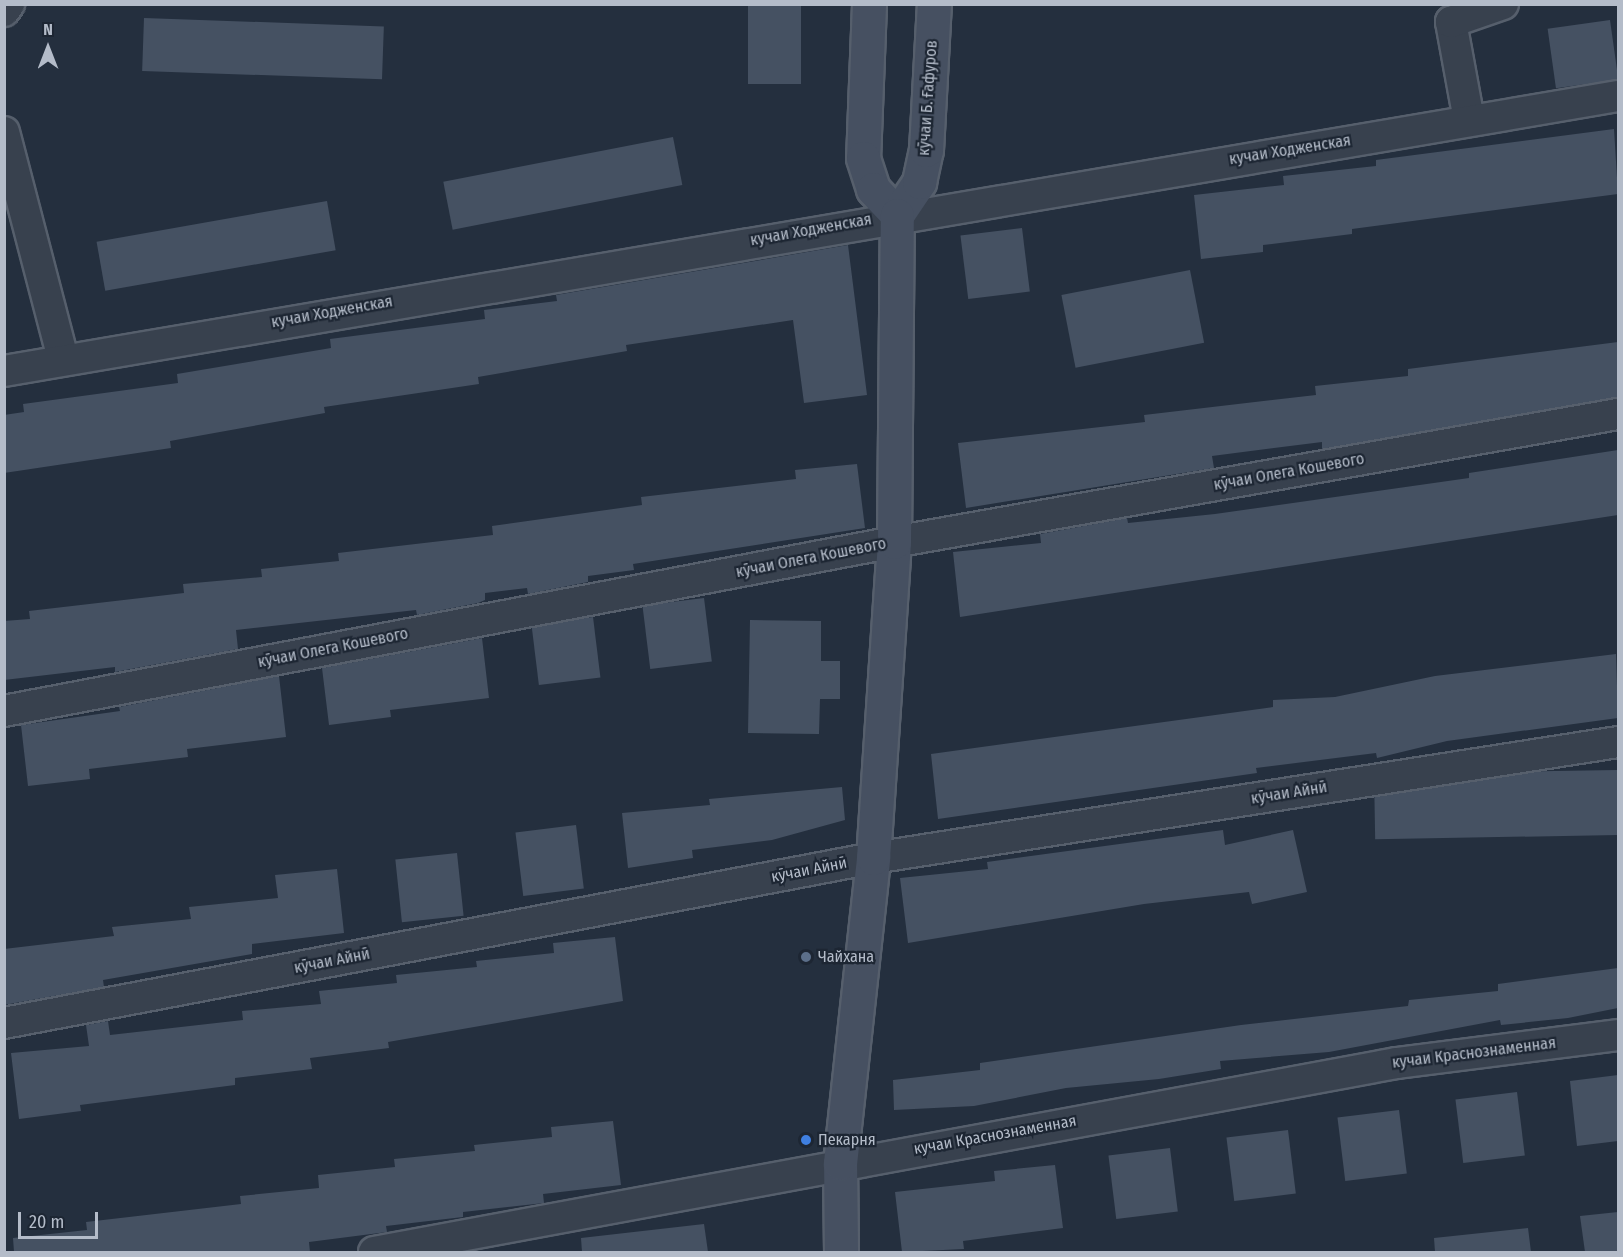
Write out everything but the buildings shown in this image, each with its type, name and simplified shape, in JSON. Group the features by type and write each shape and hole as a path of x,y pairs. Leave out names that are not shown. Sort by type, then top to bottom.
{"main road":[{"path":"841,1252 840,1163 873,858 894,542 897,215 873,189 863,158 869,4"},
{"name":"кӯчаи Б. Ғафуров","path":"897,215 919,182 926,150 934,4"}],"street":[{"path":"4,11 9,4"},
{"path":"1469,120 1451,22 1503,4"},
{"name":"кучаи Ходженская","path":"4,371 897,215 1618,96"},
{"path":"4,132 63,359"},
{"name":"кӯчаи Олега Кошевого","path":"4,711 894,542 1618,414"},
{"name":"кӯчаи Айнӣ","path":"4,1023 873,858 1618,742"},
{"name":"кучаи Краснознаменная","path":"374,1252 840,1163 1396,1063 1618,1035"}],"place":[{"name":"Чайхана","path":"806,957"},
{"name":"Пекарня","path":"806,1140"}]}
